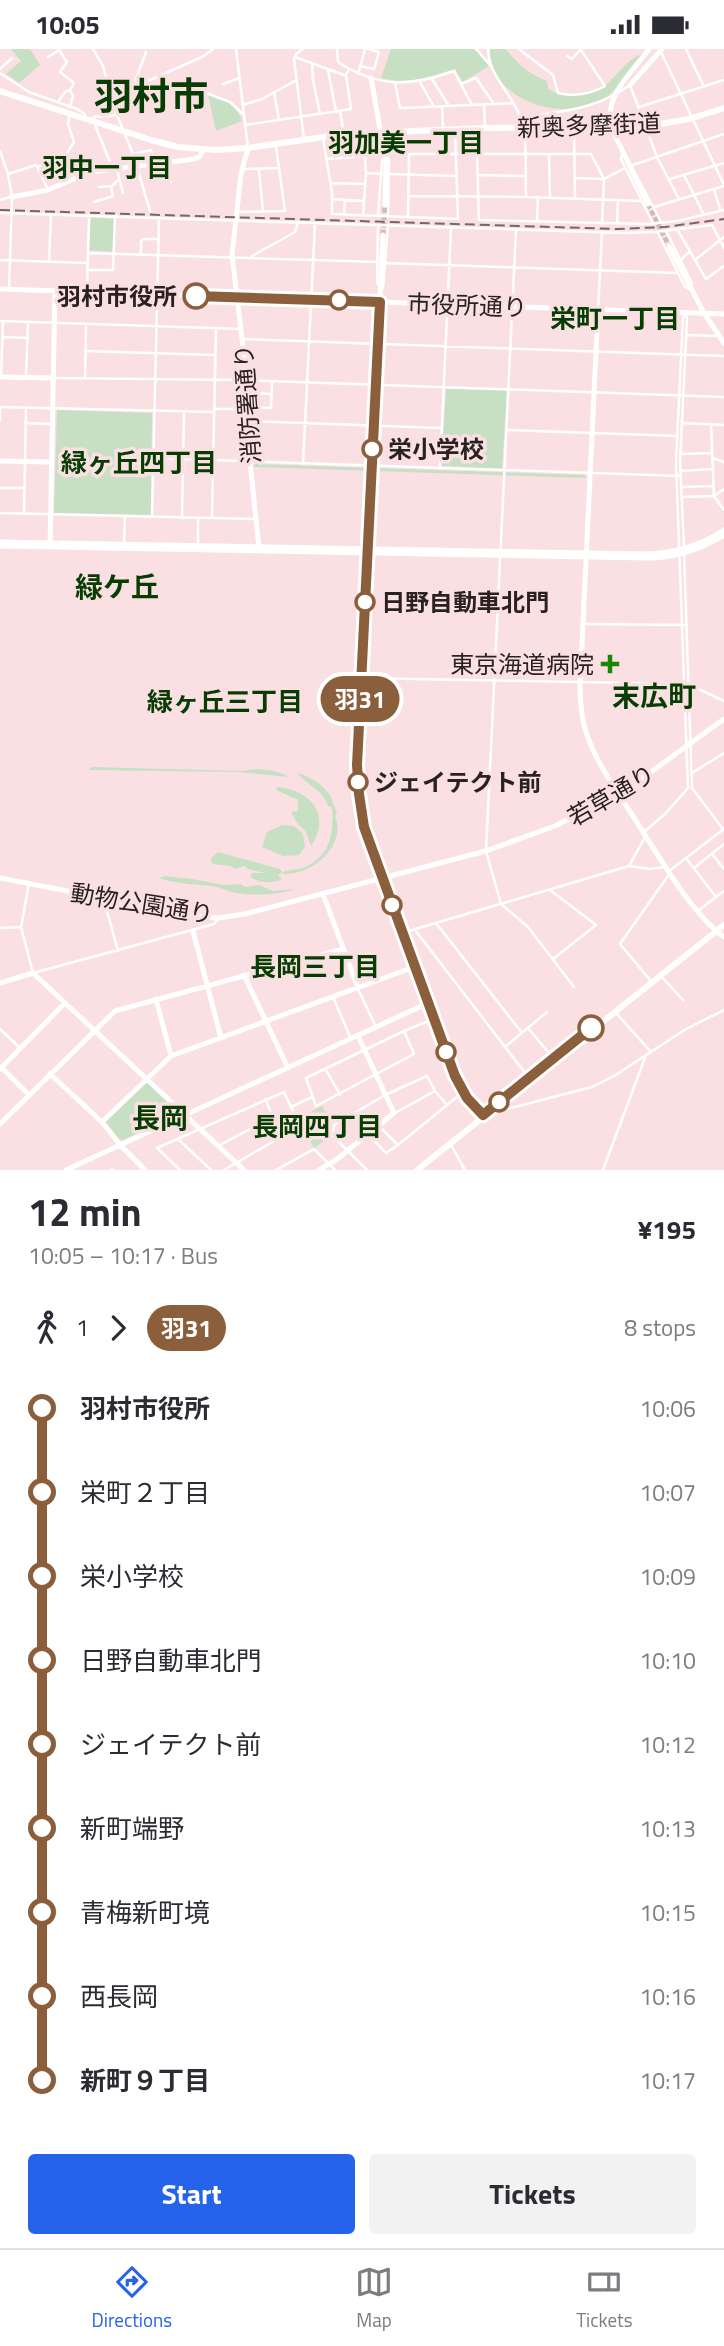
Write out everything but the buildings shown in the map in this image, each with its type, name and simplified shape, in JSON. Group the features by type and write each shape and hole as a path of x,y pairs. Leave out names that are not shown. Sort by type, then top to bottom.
{"main road":[{"name":"新奥多摩街道","path":"0,91 70,110 90,120 165,144 228,154 248,148 344,134 443,129 646,126 692,118 724,108"},
{"path":"494,1108 724,925"},
{"path":"415,1170 650,981 661,976"}],"street":[{"path":"93,49 110,85 116,115 133,154 150,211"},
{"path":"110,85 154,79 204,56 213,49"},
{"path":"236,49 248,148"},
{"path":"303,49 295,57 295,81 304,139"},
{"path":"337,49 338,62 349,69 358,74 395,83 432,79 454,71 472,105"},
{"path":"358,74 360,67 366,49 379,52 374,69 360,67"},
{"path":"476,49 491,66 520,118 523,128 526,197"},
{"path":"488,49 491,66"},
{"path":"519,49 553,75 558,93 587,93 605,86 581,49 572,59 567,56"},
{"path":"648,204 611,127 612,97 649,49"},
{"path":"686,49 704,87"},
{"path":"48,57 59,50 67,62 61,74 74,83 58,102"},
{"path":"409,196 550,197 648,204 694,195 724,185 661,50 630,85 612,97 591,106 520,118"},
{"path":"135,82 146,52"},
{"path":"295,57 346,75"},
{"path":"12,58 0,71 24,89 58,102 70,110"},
{"path":"312,63 320,114"},
{"path":"328,69 344,134"},
{"path":"245,125 352,108 346,75 349,69"},
{"path":"370,77 385,156 385,205"},
{"path":"223,84 239,78"},
{"path":"461,84 476,78 494,104"},
{"path":"432,79 449,106"},
{"path":"639,107 724,80"},
{"path":"243,105 262,99 295,81"},
{"path":"419,81 434,107"},
{"path":"395,83 400,108 513,103"},
{"path":"630,85 657,157 678,199"},
{"path":"21,98 24,89"},
{"path":"65,157 74,142 68,124 73,96 70,90"},
{"path":"274,91 279,120"},
{"path":"206,93 230,101 244,115"},
{"path":"112,99 138,95"},
{"path":"484,105 485,128"},
{"path":"442,107 443,129"},
{"path":"116,115 94,117 90,120 115,170 123,193"},
{"path":"575,127 575,198"},
{"path":"323,137 331,183 332,214 458,219 455,129"},
{"path":"363,133 366,173 363,216"},
{"path":"633,165 724,134"},
{"path":"236,212 285,211 275,144"},
{"name":"消防署通り","path":"248,148 242,169 232,257 247,381 250,462 259,549"},
{"path":"133,154 151,150 155,163"},
{"path":"0,199 48,190 90,172 195,159 203,150"},
{"path":"0,151 12,197 9,289"},
{"path":"622,152 627,154 633,165 653,223"},
{"path":"622,152 620,158 625,168 662,223"},
{"path":"8,174 36,165 38,167 62,153 80,176"},
{"path":"408,217 409,154 591,154 604,179 602,224"},
{"path":"477,154 479,220 662,223 722,210 714,189"},
{"path":"549,155 550,197"},
{"path":"327,159 365,156"},
{"path":"379,216 382,161 385,156"},
{"path":"385,156 389,159 390,174 388,216"},
{"path":"167,161 171,181 177,178"},
{"path":"669,180 724,163"},
{"path":"38,167 48,190"},
{"path":"242,169 279,168"},
{"path":"575,178 604,179 625,168"},
{"path":"259,170 263,212"},
{"path":"366,173 382,174"},
{"path":"390,174 456,176"},
{"path":"478,175 525,176"},
{"path":"684,175 703,215"},
{"path":"94,202 113,196 112,186 118,180"},
{"path":"331,183 365,184"},
{"path":"99,187 112,186"},
{"path":"537,221 538,197"},
{"path":"332,199 364,201"},
{"path":"344,215 345,200"},
{"path":"617,224 618,200"},
{"path":"0,213 602,232 657,232 713,225 722,238 724,248"},
{"path":"49,261 51,214"},
{"path":"87,292 89,215"},
{"path":"87,270 113,270 115,216"},
{"path":"152,517 159,218"},
{"path":"250,258 295,232 298,222"},
{"path":"303,464 315,223"},
{"path":"378,225 377,283 380,288"},
{"path":"380,288 384,286 388,225"},
{"path":"440,469 451,227"},
{"path":"677,229 706,279 724,266"},
{"path":"516,230 486,851 501,904 528,927 574,987"},
{"path":"666,231 692,283 691,289"},
{"path":"602,232 580,682 582,710 588,737 619,793 668,870 716,931 724,937"},
{"path":"657,232 685,287 691,289"},
{"path":"383,235 357,765 359,794 364,827 434,1019 463,1092 484,1116"},
{"path":"695,260 722,238"},
{"path":"141,254 143,239 158,239"},
{"path":"669,246 696,299 724,343"},
{"path":"681,260 690,251"},
{"path":"88,253 377,263"},
{"path":"302,260 303,253"},
{"path":"0,260 87,263"},
{"path":"385,263 678,273"},
{"name":"市役所通り","path":"0,289 721,314"},
{"path":"50,545 55,291"},
{"path":"650,981 620,943 668,870 724,829 690,788 679,436 682,318 695,308 696,299"},
{"path":"683,355 687,313"},
{"path":"711,325 713,318 721,314"},
{"path":"241,329 1,321 0,377 215,380 724,397"},
{"path":"26,377 28,321"},
{"path":"85,379 86,324"},
{"path":"212,518 216,328"},
{"path":"686,335 719,336"},
{"path":"2,337 27,338"},
{"path":"242,339 724,356"},
{"path":"85,351 215,355"},
{"path":"0,420 0,407 154,411 271,408 271,382"},
{"path":"248,393 272,394"},
{"path":"681,395 681,552"},
{"path":"24,514 26,408"},
{"path":"182,517 184,411"},
{"path":"249,421 442,428"},
{"path":"26,423 52,424"},
{"path":"682,423 724,425"},
{"path":"711,425 714,496 724,510"},
{"path":"506,430 679,436"},
{"path":"681,454 712,455 724,462"},
{"path":"153,458 679,476"},
{"path":"0,461 52,462"},
{"path":"681,471 713,470"},
{"path":"681,487 713,486"},
{"path":"0,488 24,488"},
{"path":"682,497 714,496 724,489"},
{"path":"0,513 257,519"},
{"path":"124,547 125,516"},
{"path":"198,518 198,548"},
{"path":"0,544 646,556 681,552 724,533"},
{"path":"583,624 684,626"},
{"path":"361,678 687,684 724,701"},
{"name":"若草通り","path":"486,851 555,826 619,793 724,719"},
{"path":"629,866 645,833 690,788 692,773 689,745"},
{"path":"692,773 724,753"},
{"path":"694,868 724,844"},
{"name":"動物公園通り","path":"0,878 218,918 246,914 486,851"},
{"path":"712,854 724,869"},
{"path":"686,858 716,897"},
{"path":"402,933 629,866 668,870"},
{"path":"29,884 21,927 33,973 244,1170"},
{"path":"550,890 596,925 552,959"},
{"path":"699,910 724,891"},
{"path":"323,894 358,988 376,1027"},
{"path":"103,898 118,951"},
{"path":"0,982 193,931 218,922 218,918"},
{"path":"436,923 522,1033"},
{"path":"0,928 21,927"},
{"path":"415,930 529,1078"},
{"path":"193,931 221,1038"},
{"path":"0,1124 115,1011 343,949"},
{"path":"102,1122 171,1056 414,967"},
{"path":"244,975 288,1068"},
{"path":"661,976 683,1000"},
{"path":"332,997 351,1039"},
{"path":"156,999 171,1056"},
{"path":"29,1095 1,1068 65,1003"},
{"path":"66,1170 428,1003"},
{"path":"494,1108 499,1111 589,1088 686,1029 724,1010"},
{"path":"615,1011 651,1052"},
{"path":"506,1047 547,1012"},
{"path":"404,1031 415,1054 316,1106 304,1079 404,1031 434,1019"},
{"path":"528,1028 554,1058"},
{"path":"0,1029 20,1048"},
{"path":"358,1036 394,1114"},
{"path":"603,1170 646,1055"},
{"path":"325,1069 340,1095"},
{"path":"50,1074 102,1122 145,1170"},
{"path":"367,1170 333,1136 334,1125 385,1095 427,1076 447,1105"},
{"path":"180,1170 158,1149 283,1091 300,1126 224,1170"},
{"path":"319,1170 394,1114 435,1091"},
{"path":"368,1134 386,1153 463,1092"},
{"path":"291,1107 312,1097"},
{"path":"265,1099 282,1137"},
{"path":"219,1146 273,1118"},
{"path":"379,1125 398,1145"},
{"path":"178,1139 211,1170"},
{"path":"450,1143 465,1170"},
{"path":"276,1170 314,1149 335,1170"}],"green space":[{"path":"11,49 30,49 40,65 19,83 6,74 21,61"},
{"path":"391,49 475,49 489,66 463,82 455,69 410,80 381,78"},
{"path":"490,49 506,49 524,68 547,81 548,89 571,96 601,88 642,54 619,85 603,100 587,107 568,109 532,103 515,94 502,83 493,67"},
{"path":"208,95 233,107 242,121 216,131"},
{"path":"91,217 114,219 113,252 89,250"},
{"path":"446,389 507,392 502,469 441,466"},
{"path":"57,410 152,413 151,515 54,513"},
{"path":"255,464 585,475 586,478 253,467"},
{"path":"91,767 245,771 261,769 289,777 239,772 89,770"},
{"path":"298,773 317,782 331,797 337,813 336,837 332,847 316,864 295,873 284,874 282,873 285,871 310,865 318,859 325,851 332,831 332,807 328,806 318,791"},
{"path":"277,787 300,793 315,806 319,824 311,846 306,832 291,812 298,811 298,800 276,790"},
{"path":"282,825 294,826 303,834 305,847 299,855 283,856 262,847 267,832"},
{"path":"218,852 280,869 282,872 278,875 282,879 262,882 250,877 252,873 265,873 245,866 235,869 212,864 211,858"},
{"path":"164,876 223,885 259,885 273,891 296,889 253,895 159,878"},
{"path":"146,1082 179,1112 178,1115 123,1140 119,1139 105,1121"},
{"path":"322,1106 332,1124 331,1136 314,1148 298,1118"}],"tunnel":[{"path":"648,204 669,246"},
{"path":"383,235 385,205"}],"railway":[{"path":"0,210 617,229 665,227 724,219"}],"bus line":[{"name":"羽31","path":"196,296 380,302 357,765 364,827 458,1084 483,1115 591,1028"}],"place":[{"name":"羽村市役所","path":"196,296"},
{"name":"栄小学校","path":"372,449"},
{"name":"日野自動車北門","path":"365,602"},
{"name":"東京海道病院","path":"610,664"},
{"name":"ジェイテクト前","path":"358,782"}],"district":[{"name":"羽村市","path":"151,96"},
{"name":"羽加美一丁目","path":"406,142"},
{"name":"羽中一丁目","path":"107,167"},
{"name":"栄町一丁目","path":"615,318"},
{"name":"緑ヶ丘四丁目","path":"139,462"},
{"name":"緑ケ丘","path":"117,586"},
{"name":"末広町","path":"654,695"},
{"name":"緑ヶ丘三丁目","path":"225,701"},
{"name":"長岡三丁目","path":"315,966"},
{"name":"長岡","path":"160,1117"},
{"name":"長岡四丁目","path":"317,1126"}]}
